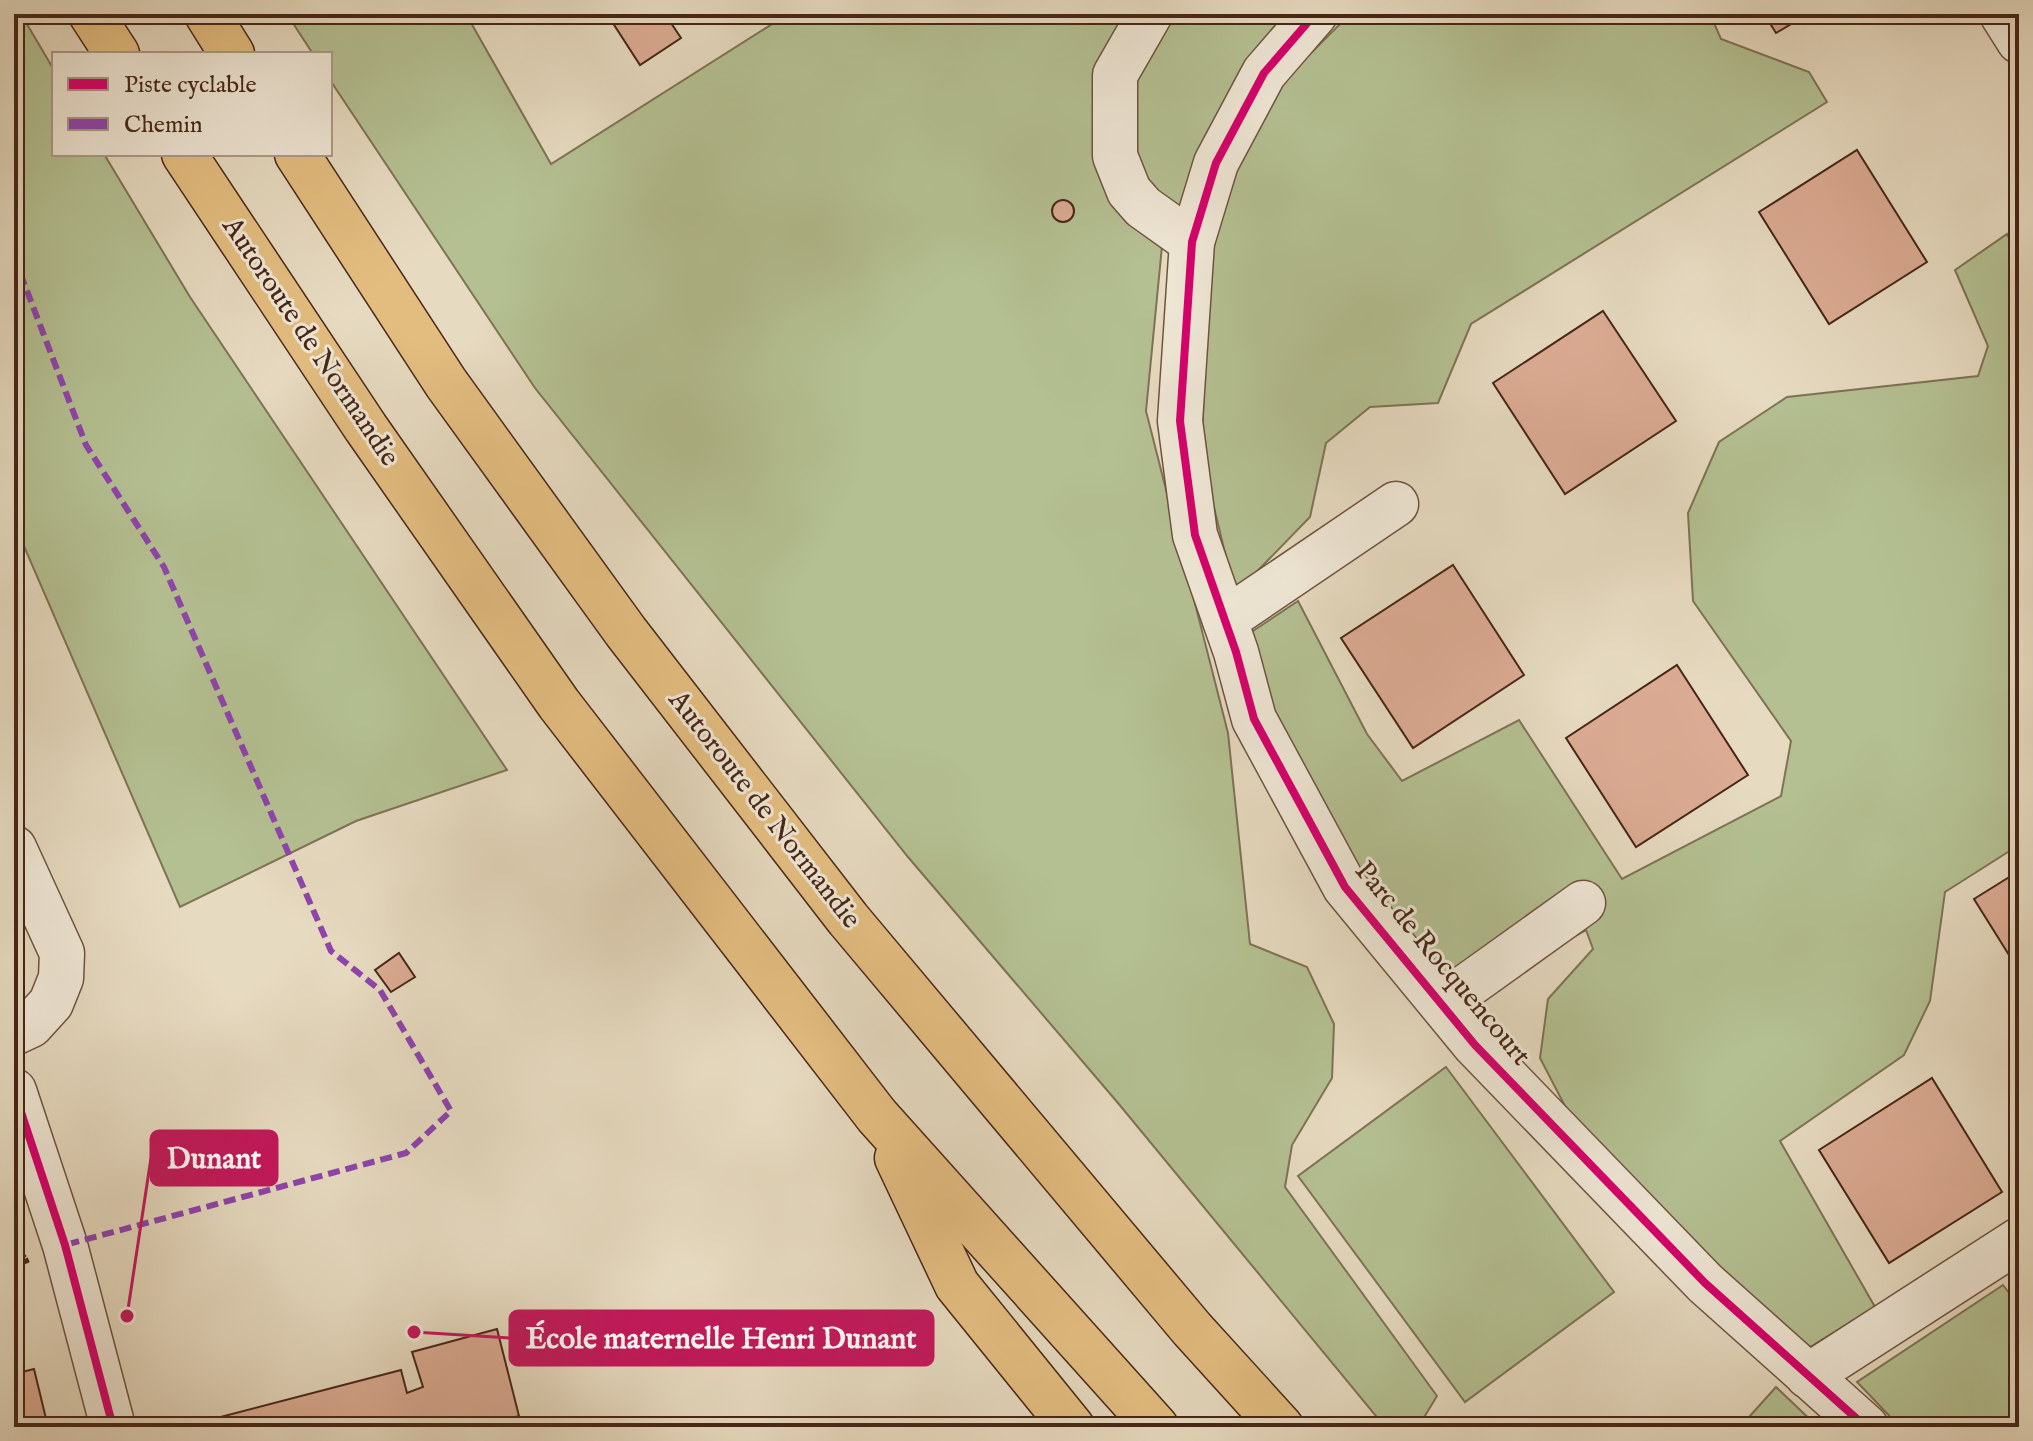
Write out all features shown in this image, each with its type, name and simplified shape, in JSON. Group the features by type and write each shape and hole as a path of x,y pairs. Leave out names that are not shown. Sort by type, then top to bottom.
{"highway":[{"path":"91,14 116,52"},
{"path":"207,14 231,52"},
{"name":"Autoroute de Normandie","path":"185,156 366,428 559,704 877,1116 1156,1427"},
{"name":"Autoroute de Normandie","path":"298,156 455,395 626,632 819,882 1192,1329 1281,1427"},
{"path":"877,1116 957,1285 1072,1427"}],"street":[{"path":"1150,14 1115,75 1115,156 1129,191 1143,207 1192,242"},
{"name":"Parc de Rocquencourt","path":"1315,14 1264,73 1216,163 1192,242 1180,421 1195,535 1225,620 1254,719 1345,887 1475,1045 1705,1283 1866,1427"},
{"path":"2002,14 2019,41"},
{"path":"1225,620 1396,504"},
{"path":"14,848 62,953 61,978 51,1003 31,1025 14,1033"},
{"path":"1442,1004 1583,903"},
{"path":"14,1091 65,1245 113,1427"},
{"path":"1808,1376 2019,1240"}],"path":[{"path":"14,1246 27,1261"}],"green space":[{"path":"14,14 21,14 52,67 52,156 105,156 190,297 507,770 356,821 180,907 14,523"},
{"path":"287,14 466,14 551,164 788,14 1296,14 1162,246 1146,411 1228,733 1250,944 1307,967 1334,1024 1332,1078 1292,1145 1285,1187 1437,1396 1418,1427 1385,1427 1118,1103 908,857 535,388 332,83 332,52 312,52"},
{"path":"1350,14 1710,14 1721,39 1809,72 1827,102 1471,324 1438,403 1370,407 1326,443 1310,517 1235,594 1202,458 1206,300 1221,187 1271,93"},
{"path":"2007,234 2019,255 2019,845 1945,892 1930,1001 1904,1055 1780,1141 1875,1307 1802,1352 1567,1110 1540,1058 1548,999 1593,949 1586,930 1456,1001 1347,868 1265,713 1250,633 1298,601 1367,734 1402,781 1519,720 1622,879 1781,796 1791,741 1693,601 1688,513 1719,442 1787,397 1978,376 1988,346 1955,270"},
{"path":"1446,1067 1614,1292 1465,1402 1298,1176"},
{"path":"2003,1285 2019,1306 2019,1427 1900,1427 1857,1382"},
{"path":"1776,1387 1818,1427 1740,1427"}],"building":[{"path":"607,14 665,14 681,38 640,65"},
{"path":"1764,14 1808,14 1776,33"},
{"path":"1857,150 1927,262 1829,324 1759,212"},
{"path":"1063,200 1071,203 1074,211 1071,219 1063,222 1055,219 1052,211 1055,203"},
{"path":"1603,311 1676,421 1565,494 1493,383"},
{"path":"1453,565 1524,675 1413,748 1341,638"},
{"path":"1677,665 1748,775 1636,847 1566,738"},
{"path":"2019,871 2019,971 1974,899"},
{"path":"399,953 415,977 391,992 375,970"},
{"path":"1932,1078 2002,1192 1889,1263 1819,1150"},
{"path":"497,1329 519,1416 479,1427 182,1427 401,1370 407,1393 423,1387 412,1352"},
{"path":"34,1369 48,1427 14,1427 14,1374"}],"marked path":[{"path":"14,257 86,445 164,567 331,951 380,990 451,1111 406,1153 65,1245"}],"cycle path":[{"path":"1315,14 1264,73 1216,163 1192,242 1180,421 1195,535 1236,652 1254,719 1345,887 1475,1045 1705,1283 1866,1427"},
{"path":"14,1091 65,1245 113,1427"}],"place":[{"name":"Dunant","path":"127,1316"},
{"name":"École maternelle Henri Dunant","path":"414,1332"}]}
